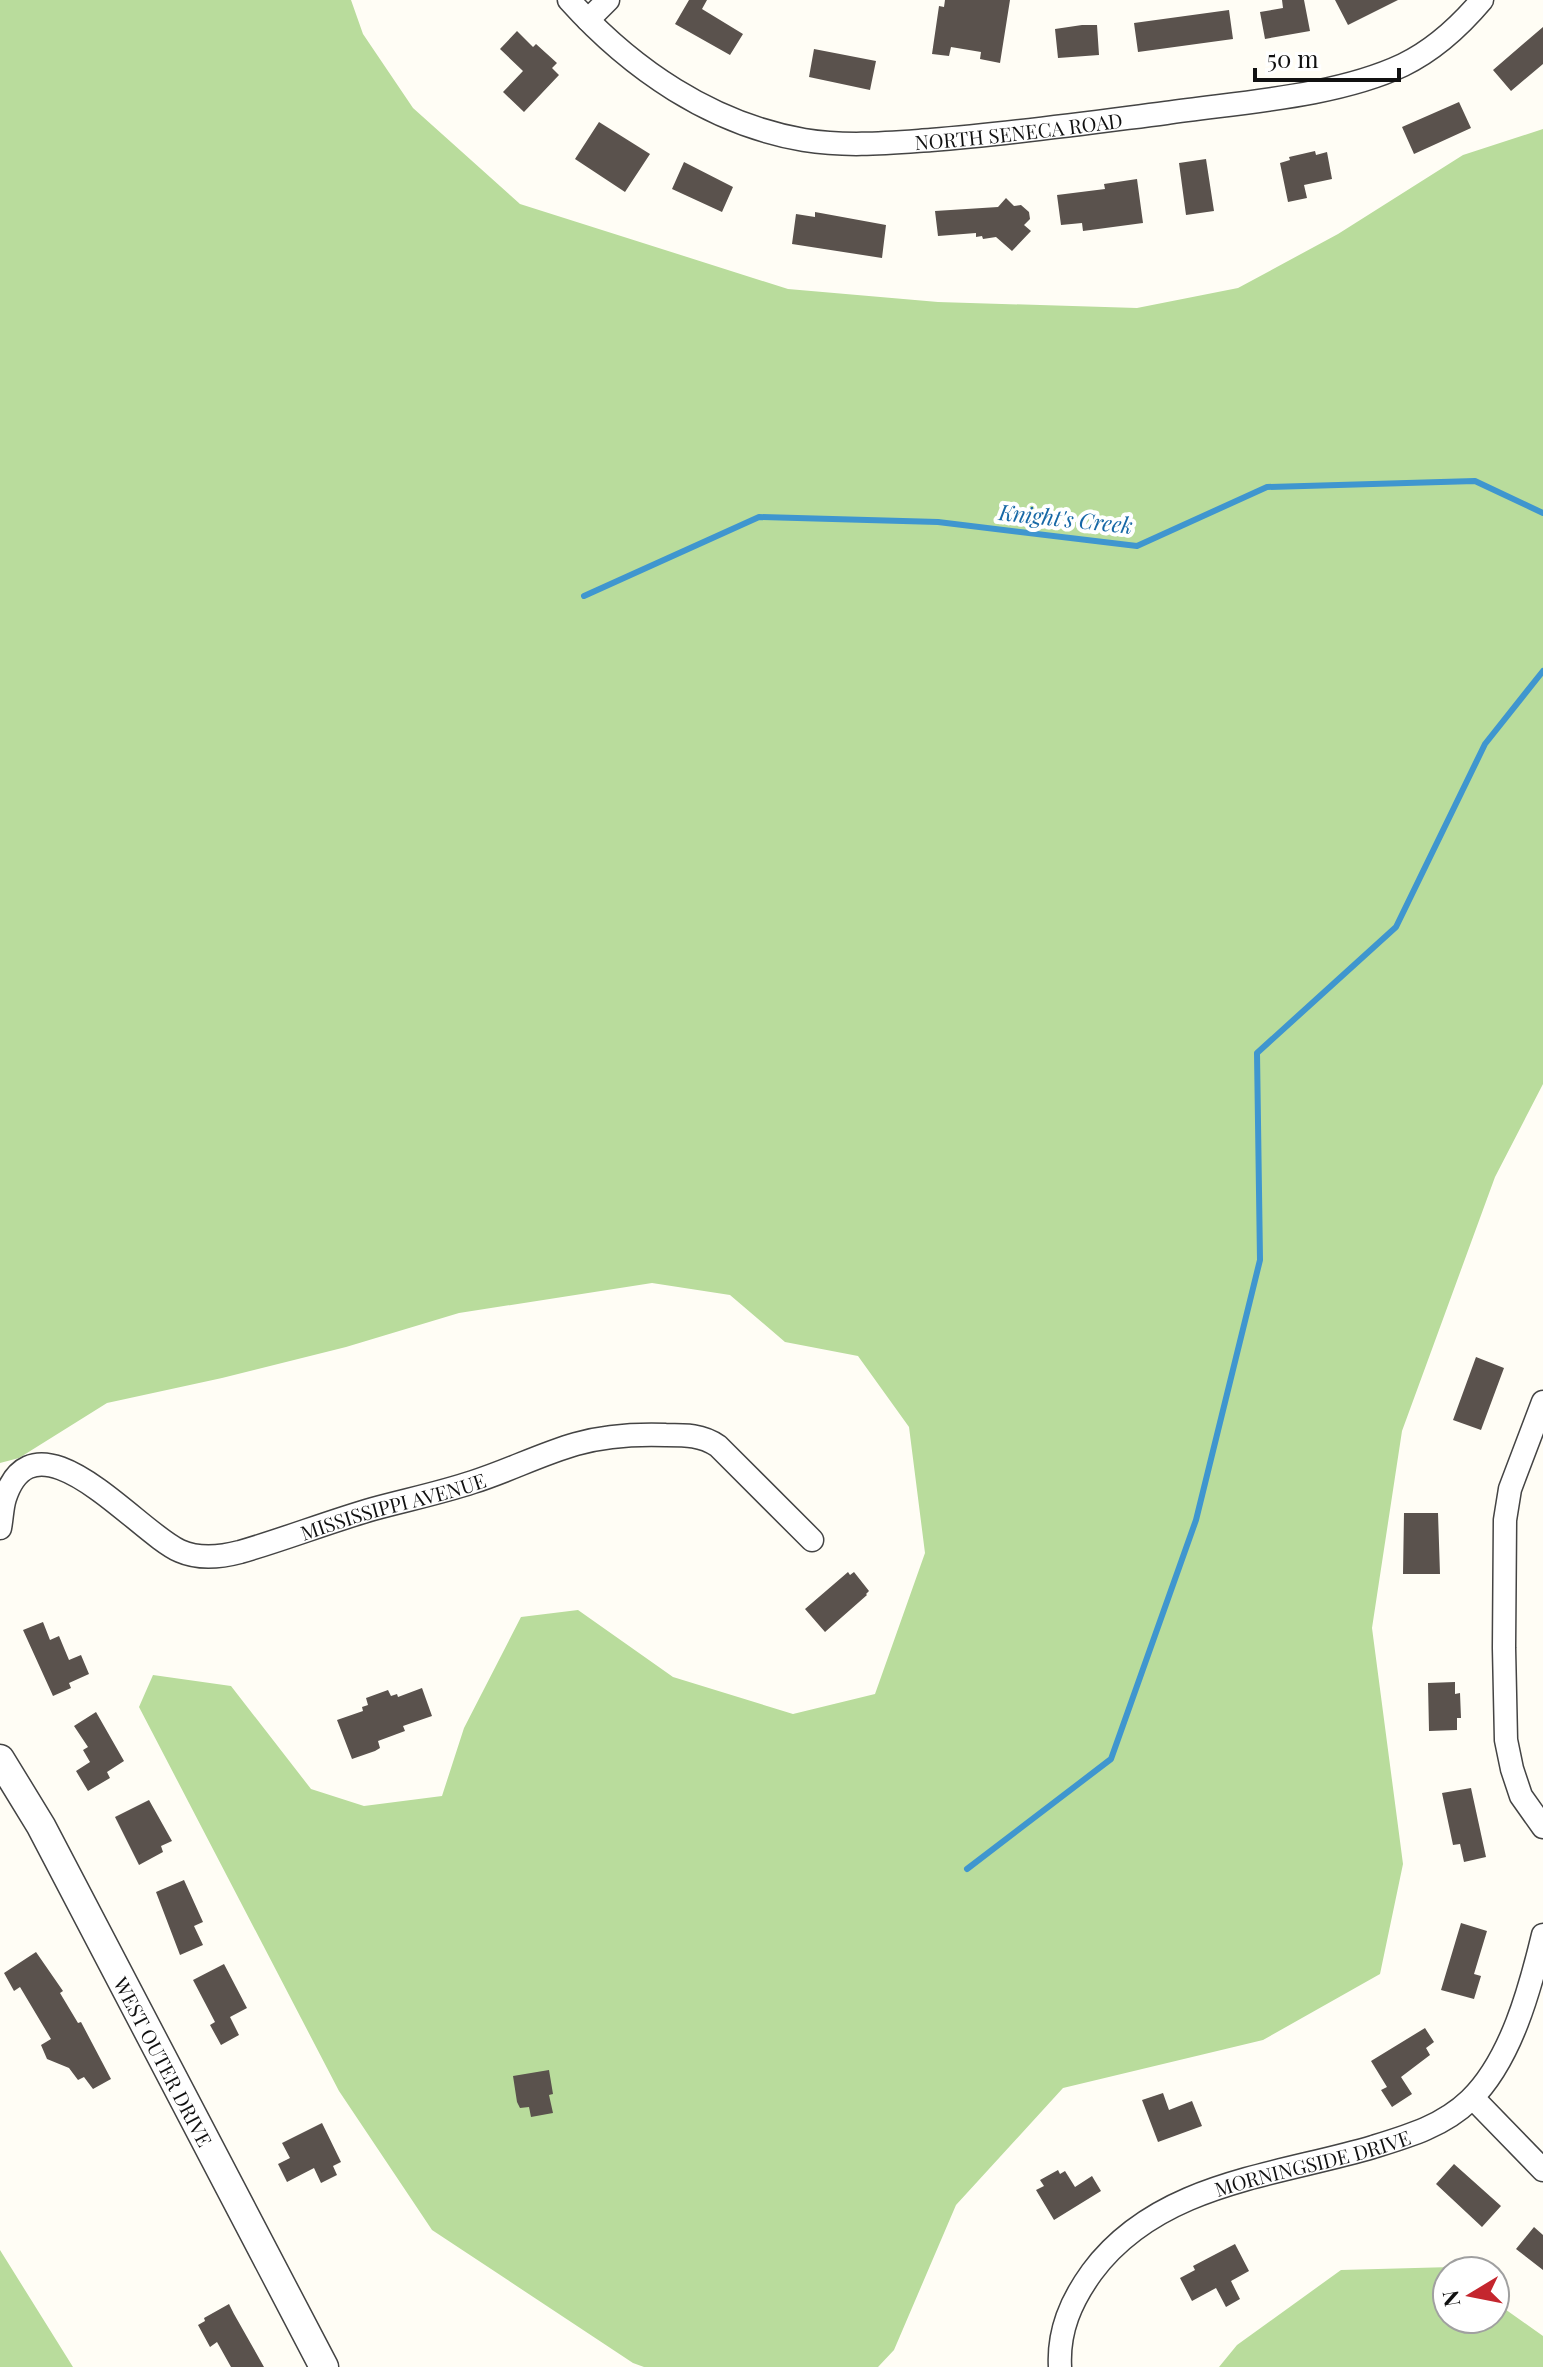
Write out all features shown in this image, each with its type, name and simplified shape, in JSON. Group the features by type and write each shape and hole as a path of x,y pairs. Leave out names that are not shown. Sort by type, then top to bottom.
{"street":[{"name":"NORTH SENECA ROAD","path":"569,0 657,80 715,113 756,128 804,140 867,146 1045,129 1336,88 1404,65 1441,41 1482,0"},
{"path":"588,20 608,0"},
{"path":"1543,1402 1510,1489 1505,1520 1504,1648 1506,1740 1512,1769 1521,1796 1543,1827"},
{"name":"MISSISSIPPI AVENUE","path":"0,1528 5,1498 13,1482 23,1471 38,1464 51,1464 70,1470 89,1482 161,1542 183,1553 206,1557 236,1553 372,1510 475,1482 577,1443 647,1434 705,1437 718,1446 812,1540"},
{"name":"WEST OUTER DRIVE","path":"0,1759 41,1826 324,2367"},
{"name":"MORNINGSIDE DRIVE","path":"1060,2367 1066,2316 1081,2287 1104,2256 1164,2210 1199,2192 1321,2162 1413,2135 1449,2118 1473,2098 1496,2065 1513,2032 1527,1996 1543,1935"},
{"path":"1473,2098 1543,2170"}],"green space":[{"path":"0,0 351,0 363,34 413,108 520,204 788,289 938,302 1137,308 1238,288 1338,234 1463,155 1543,129 1543,1084 1495,1177 1402,1431 1372,1628 1403,1864 1380,1974 1263,2040 1063,2088 956,2205 894,2350 878,2367 644,2367 633,2363 432,2230 339,2091 139,1707 153,1675 231,1686 311,1789 364,1806 442,1796 464,1728 521,1617 578,1610 673,1677 793,1714 875,1694 925,1553 909,1427 858,1356 785,1342 730,1295 652,1283 459,1313 346,1347 107,1403 19,1458 0,1463"},
{"path":"0,2250 73,2367 0,2367"},
{"path":"1431,2268 1431,2335 1511,2335 1511,2313 1543,2336 1543,2367 1219,2367 1237,2345 1341,2270"}],"building":[{"path":"689,0 707,0 702,9 743,34 730,55 675,24"},
{"path":"945,0 1010,0 1000,63 980,59 981,52 951,47 949,56 932,54 939,6 944,7"},
{"path":"1282,0 1304,0 1310,31 1265,39 1260,12 1283,8"},
{"path":"1335,0 1398,0 1348,25"},
{"path":"1229,10 1233,39 1138,52 1134,23"},
{"path":"1097,25 1099,55 1058,58 1055,29"},
{"path":"1543,27 1543,64 1511,91 1493,70"},
{"path":"517,31 533,47 536,44 557,63 552,68 559,75 524,112 503,92 523,71 500,49"},
{"path":"814,49 876,61 870,90 809,77"},
{"path":"1459,102 1471,128 1414,154 1402,127"},
{"path":"599,122 650,154 625,192 575,159"},
{"path":"1315,151 1316,155 1327,152 1332,179 1304,185 1307,198 1288,202 1280,163 1290,160 1289,157"},
{"path":"1206,159 1214,211 1186,215 1179,163"},
{"path":"684,162 733,187 722,212 672,189"},
{"path":"1137,179 1143,223 1083,231 1082,223 1061,225 1057,195 1105,189 1104,184"},
{"path":"1006,198 1014,206 1021,205 1029,212 1030,219 1024,225 1031,231 1012,251 996,237 983,239 982,236 976,237 976,233 938,236 935,211 998,207"},
{"path":"815,212 886,225 882,258 792,244 796,214 815,217"},
{"path":"1476,1357 1504,1368 1481,1430 1453,1420"},
{"path":"1404,1513 1438,1513 1440,1574 1403,1574"},
{"path":"848,1572 850,1575 854,1572 869,1591 825,1632 805,1609"},
{"path":"43,1622 50,1640 59,1636 69,1660 81,1655 89,1674 69,1683 71,1688 53,1696 23,1630"},
{"path":"1455,1682 1455,1694 1460,1693 1461,1718 1457,1718 1457,1730 1429,1731 1428,1683"},
{"path":"422,1688 432,1716 403,1726 405,1731 378,1741 380,1748 352,1759 337,1720 363,1711 362,1707 368,1705 366,1698 388,1690 391,1696 397,1694 398,1697"},
{"path":"96,1712 124,1761 107,1772 110,1778 88,1791 76,1771 90,1762 83,1750 88,1747 74,1726"},
{"path":"1471,1788 1486,1857 1464,1862 1460,1844 1453,1845 1442,1793"},
{"path":"149,1800 172,1841 161,1846 163,1852 139,1865 115,1817"},
{"path":"184,1880 203,1922 194,1926 203,1945 180,1955 156,1892"},
{"path":"1461,1923 1487,1931 1474,1974 1481,1976 1474,1999 1441,1990"},
{"path":"36,1952 63,1991 60,1993 78,2023 81,2022 111,2079 93,2089 84,2077 78,2080 69,2068 47,2059 41,2045 51,2039 20,1987 14,1991 4,1973"},
{"path":"224,1964 247,2008 230,2017 239,2035 221,2045 210,2025 215,2022 193,1980"},
{"path":"1425,2028 1434,2042 1426,2048 1430,2055 1401,2077 1412,2094 1392,2107 1381,2090 1387,2087 1371,2061"},
{"path":"549,2070 553,2113 531,2117 529,2107 520,2108 517,2102 513,2076"},
{"path":"1163,2093 1169,2110 1192,2101 1202,2126 1158,2142 1142,2100"},
{"path":"322,2123 341,2162 333,2166 337,2175 321,2183 314,2168 287,2182 278,2164 290,2158 282,2143"},
{"path":"1454,2164 1501,2206 1482,2227 1436,2184"},
{"path":"1058,2170 1060,2174 1065,2171 1075,2187 1092,2176 1101,2191 1054,2220 1036,2190 1044,2186 1040,2180"},
{"path":"1534,2227 1543,2235 1543,2270 1516,2249"},
{"path":"1235,2244 1249,2271 1231,2281 1240,2299 1226,2307 1216,2288 1192,2301 1180,2278 1195,2270 1193,2266"},
{"path":"229,2304 264,2367 231,2367 217,2342 210,2347 198,2325 205,2321 204,2318"}],"waterway":[{"name":"Knight's Creek","path":"584,596 759,517 938,522 1137,546 1267,487 1475,481 1543,513"},
{"path":"967,1869 1111,1759 1196,1520 1260,1260 1257,1053 1396,927 1485,744 1543,671"}]}
